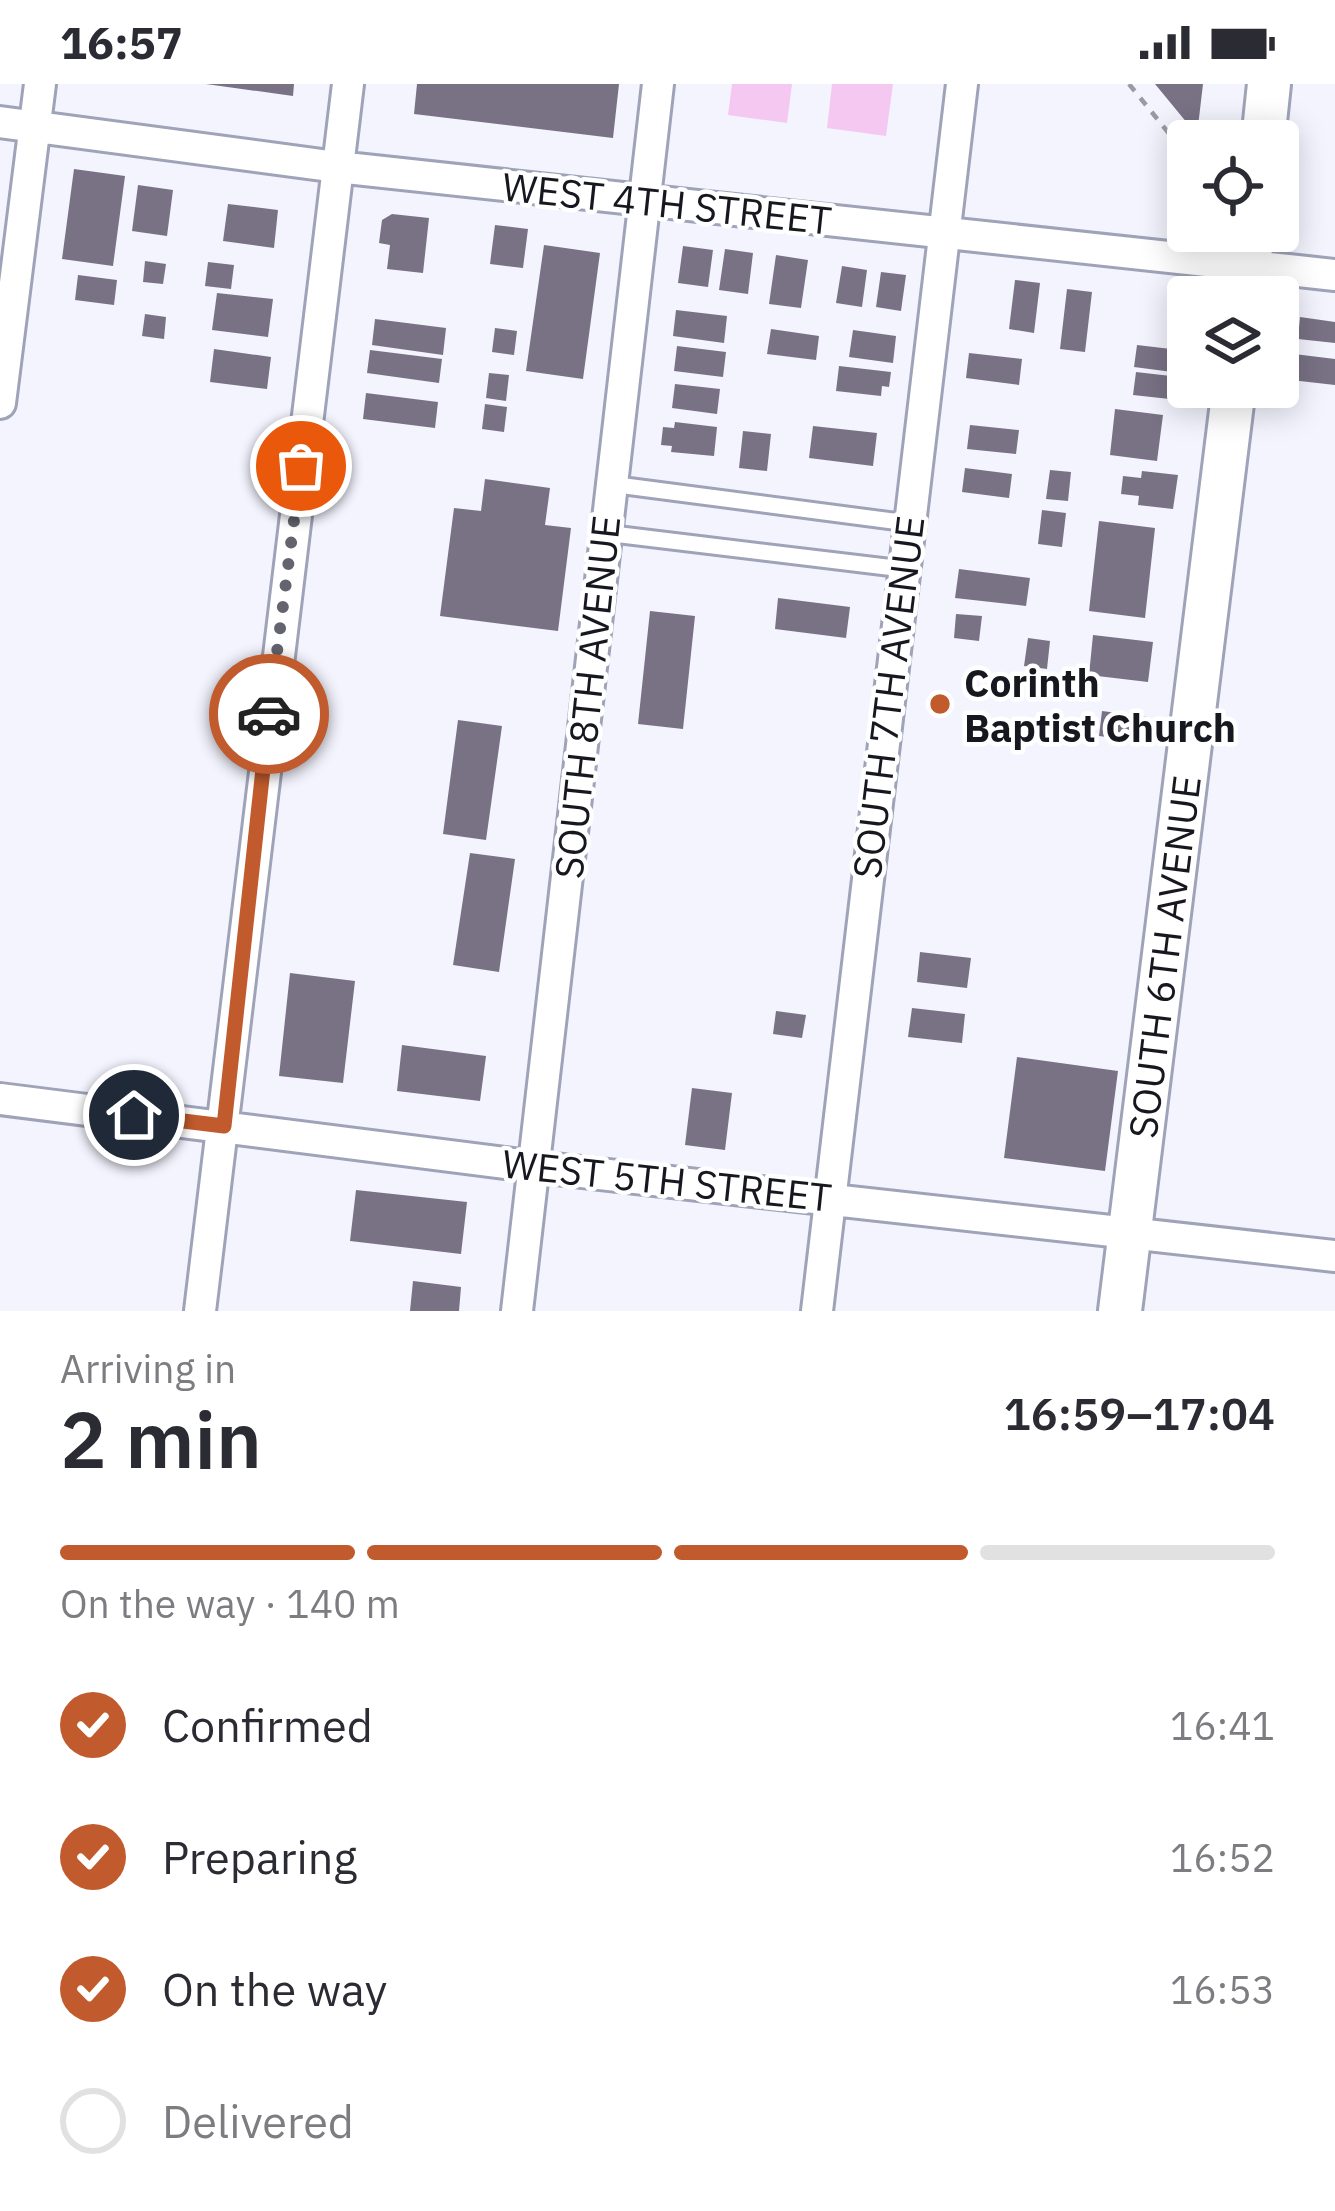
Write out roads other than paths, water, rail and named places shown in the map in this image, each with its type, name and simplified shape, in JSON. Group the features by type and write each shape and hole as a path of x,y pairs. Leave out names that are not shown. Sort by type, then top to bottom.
{"street":[{"path":"0,403 40,84"},
{"path":"200,1311 348,84"},
{"name":"SOUTH 8TH AVENUE","path":"518,1311 641,200 658,84"},
{"name":"SOUTH 7TH AVENUE","path":"817,1311 962,84"},
{"path":"1265,120 1269,84"},
{"name":"WEST 4TH STREET","path":"0,122 337,167 1335,275"},
{"name":"SOUTH 6TH AVENUE","path":"1120,1311 1231,408"},
{"name":"WEST 5TH STREET","path":"0,1099 537,1167 1335,1256"}],"lane":[{"path":"610,484 908,523"},
{"path":"605,533 903,569"}],"place":[{"name":"Corinth Baptist Church","path":"940,704"}]}
